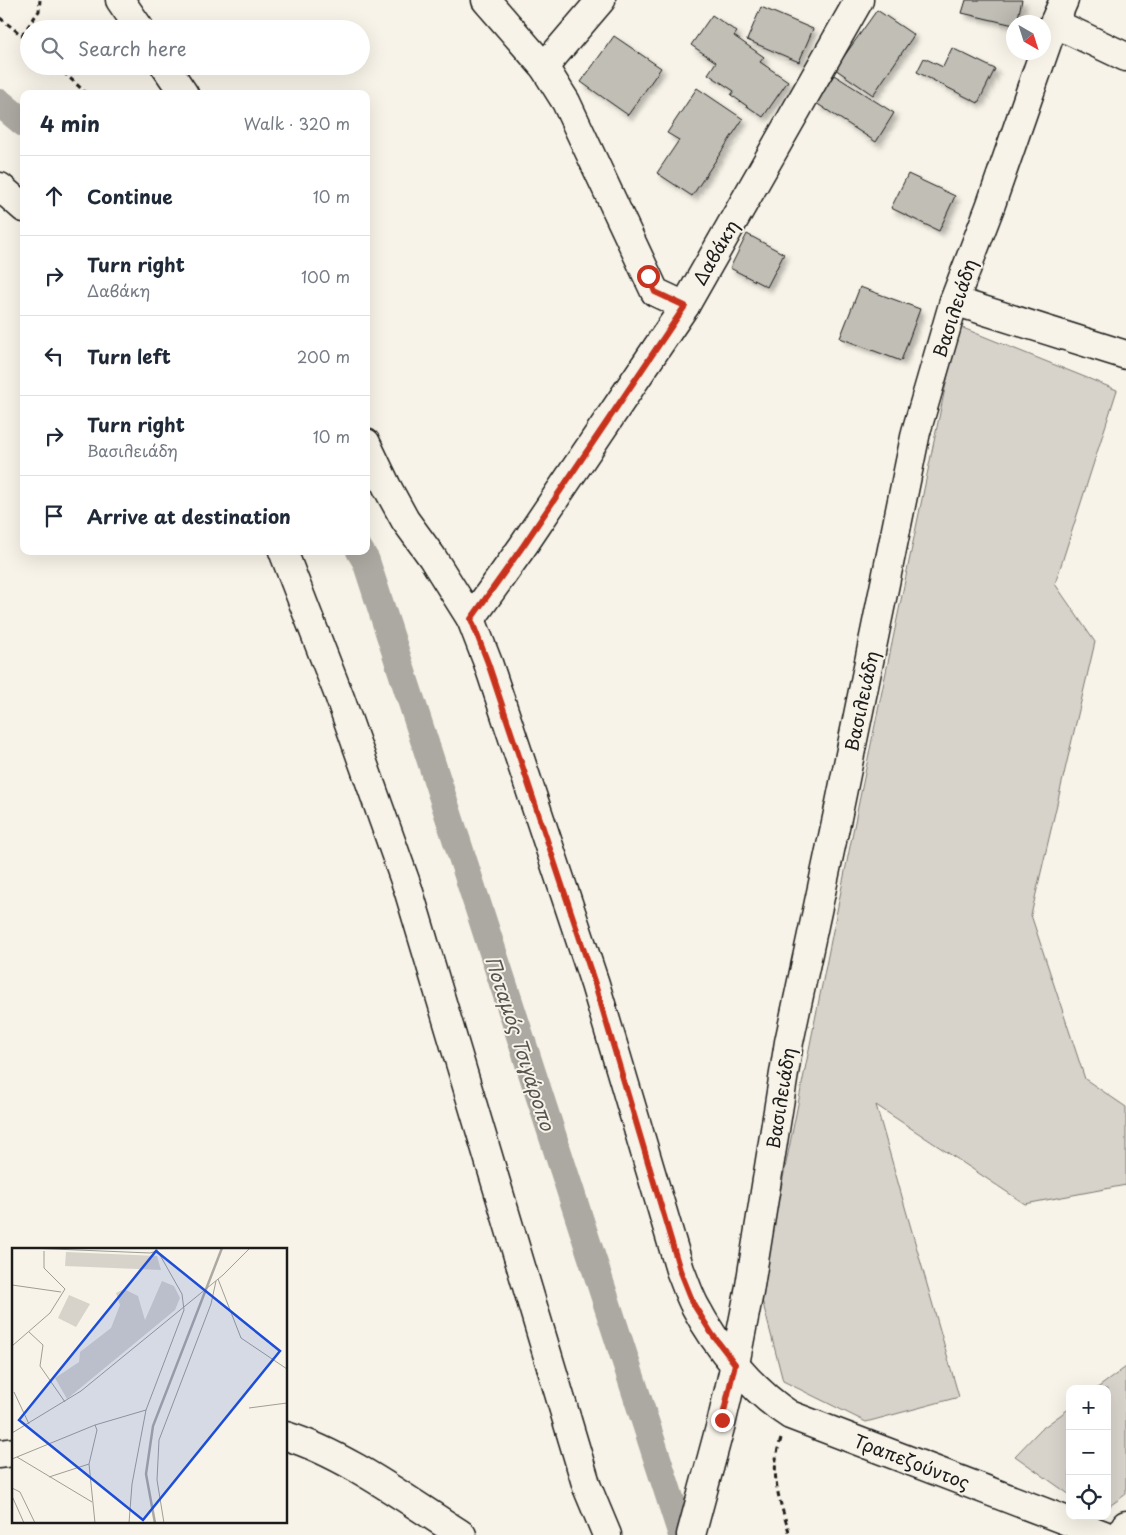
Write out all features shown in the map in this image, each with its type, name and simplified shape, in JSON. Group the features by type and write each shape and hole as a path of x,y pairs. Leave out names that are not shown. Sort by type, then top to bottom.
{"street":[{"path":"120,0 134,20"},
{"path":"486,0 544,67 566,102 655,292 685,306"},
{"path":"544,67 600,0"},
{"name":"Δαβάκη","path":"471,619 523,546 685,306 859,0"},
{"path":"1059,12 1126,57"},
{"name":"Βασιλειάδη","path":"692,1535 735,1364 749,1292 789,1042 916,432 954,301 990,207 1059,12"},
{"path":"171,75 181,90"},
{"path":"0,187 20,204"},
{"path":"954,301 1126,355"},
{"name":"Τραπεζούντος","path":"370,451 405,520 432,557 471,619 488,663 595,984 680,1270 694,1305 712,1334 735,1364 772,1404 790,1415 1104,1535"},
{"path":"285,555 340,698 408,889 587,1487 607,1535"},
{"path":"288,1437 343,1460 462,1535"},
{"path":"1120,1535 1126,1524"}],"path":[{"path":"32,20 39,11 40,0"},
{"path":"0,18 20,33"},
{"path":"66,75 82,90"},
{"path":"790,1415 777,1449 774,1465 774,1482 790,1535"}],"shaded area":[{"path":"958,326 1117,390 1055,584 1095,642 1031,915 1085,1079 1126,1107 1126,1185 1025,1204 876,1105 959,1397 866,1422 783,1381 760,1292"},
{"path":"1126,1367 1126,1494 1111,1505 1111,1385 1101,1385"},
{"path":"1066,1411 1066,1492 1015,1456 1040,1430"}],"building":[{"path":"966,0 1022,0 1019,15 1006,15 1006,23 962,13"},
{"path":"761,7 813,29 799,62 747,40"},
{"path":"877,10 914,35 873,95 835,69"},
{"path":"712,15 737,32 734,36 764,57 760,62 788,81 763,117 731,95 734,91 708,74 716,62 691,45"},
{"path":"614,36 661,68 628,115 581,82"},
{"path":"952,48 995,69 978,103 917,72 924,58 943,67"},
{"path":"834,75 894,113 876,142 816,103"},
{"path":"697,88 743,119 692,196 657,173 679,140 667,133"},
{"path":"908,174 955,196 939,231 891,208"},
{"path":"747,234 784,254 767,287 730,268"},
{"path":"860,287 920,309 901,361 840,338"}],"waterway":[{"name":"Ποταμός Τσιγάροπο","path":"0,103 20,120"},
{"name":"Ποταμός Τσιγάροπο","path":"362,555 366,561 682,1535"}],"route":[{"path":"648,276 655,292 685,306 523,546 471,619 488,663 595,984 680,1270 694,1305 712,1334 735,1364 722,1420"}]}
